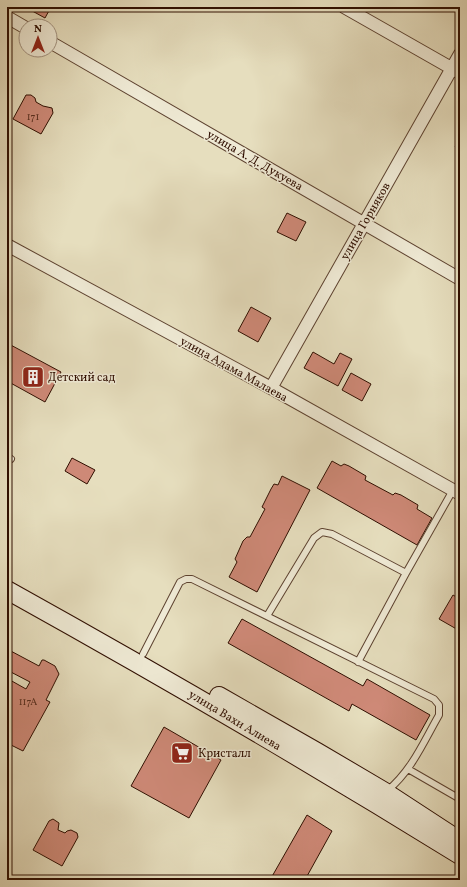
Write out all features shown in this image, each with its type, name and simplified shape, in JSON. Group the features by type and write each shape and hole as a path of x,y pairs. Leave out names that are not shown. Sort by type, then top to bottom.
{"main road":[{"name":"улица Вахи Алиева","path":"7,577 317,752 385,792 459,842"},
{"name":"улица Вахи Алиева","path":"7,590 138,663 378,804 459,842"}],"street":[{"path":"344,7 456,71"},
{"path":"7,17 18,23"},
{"name":"улица А. Д. Дукуева","path":"58,47 364,222 460,279"},
{"name":"улица Горняков","path":"271,388 364,222 456,71 460,54"},
{"name":"улица Адама Малаева","path":"7,245 271,388 456,492"}],"lane":[{"path":"358,662 406,573 456,492"},
{"path":"267,616 314,538 322,532 332,534 406,573"},
{"path":"143,654 180,582 186,578 192,579 434,699 439,705 439,715 408,769 398,782 385,792"},
{"path":"408,769 460,800"}],"building":[{"path":"25,7 51,7 45,18"},
{"path":"26,95 31,95 35,98 36,102 43,106 52,108 53,113 41,134 13,119"},
{"path":"460,140 460,150 455,147"},
{"path":"287,213 306,222 296,241 277,232"},
{"path":"251,307 271,318 258,342 238,331"},
{"name":"Детский сад","path":"7,343 61,372 45,402 7,381"},
{"path":"313,352 334,364 340,353 352,359 338,386 304,368"},
{"path":"351,373 371,384 362,401 342,390"},
{"path":"72,458 95,470 87,484 65,471"},
{"path":"332,461 341,466 344,464 349,466 366,476 365,480 393,495 395,493 401,495 418,505 417,509 432,518 417,545 317,488"},
{"path":"282,476 310,490 257,592 229,577 237,562 235,559 243,541 247,537 250,537 265,509 262,507 271,489 274,484 278,485"},
{"path":"453,595 460,599 460,631 439,619"},
{"path":"242,619 363,686 367,679 430,715 416,740 352,704 349,711 228,643"},
{"path":"7,649 39,666 42,660 44,660 55,666 59,674 46,700 50,702 23,751 7,743 7,686 10,680 26,689 30,682 7,670"},
{"path":"164,727 221,760 189,818 131,786"},
{"path":"307,815 332,831 306,878 310,880 270,880"},
{"path":"53,819 59,823 58,830 65,833 71,830 77,833 78,837 62,866 33,850 49,821"}],"place":[{"name":"Детский сад","path":"33,377"},
{"name":"Кристалл","path":"182,753"}]}
